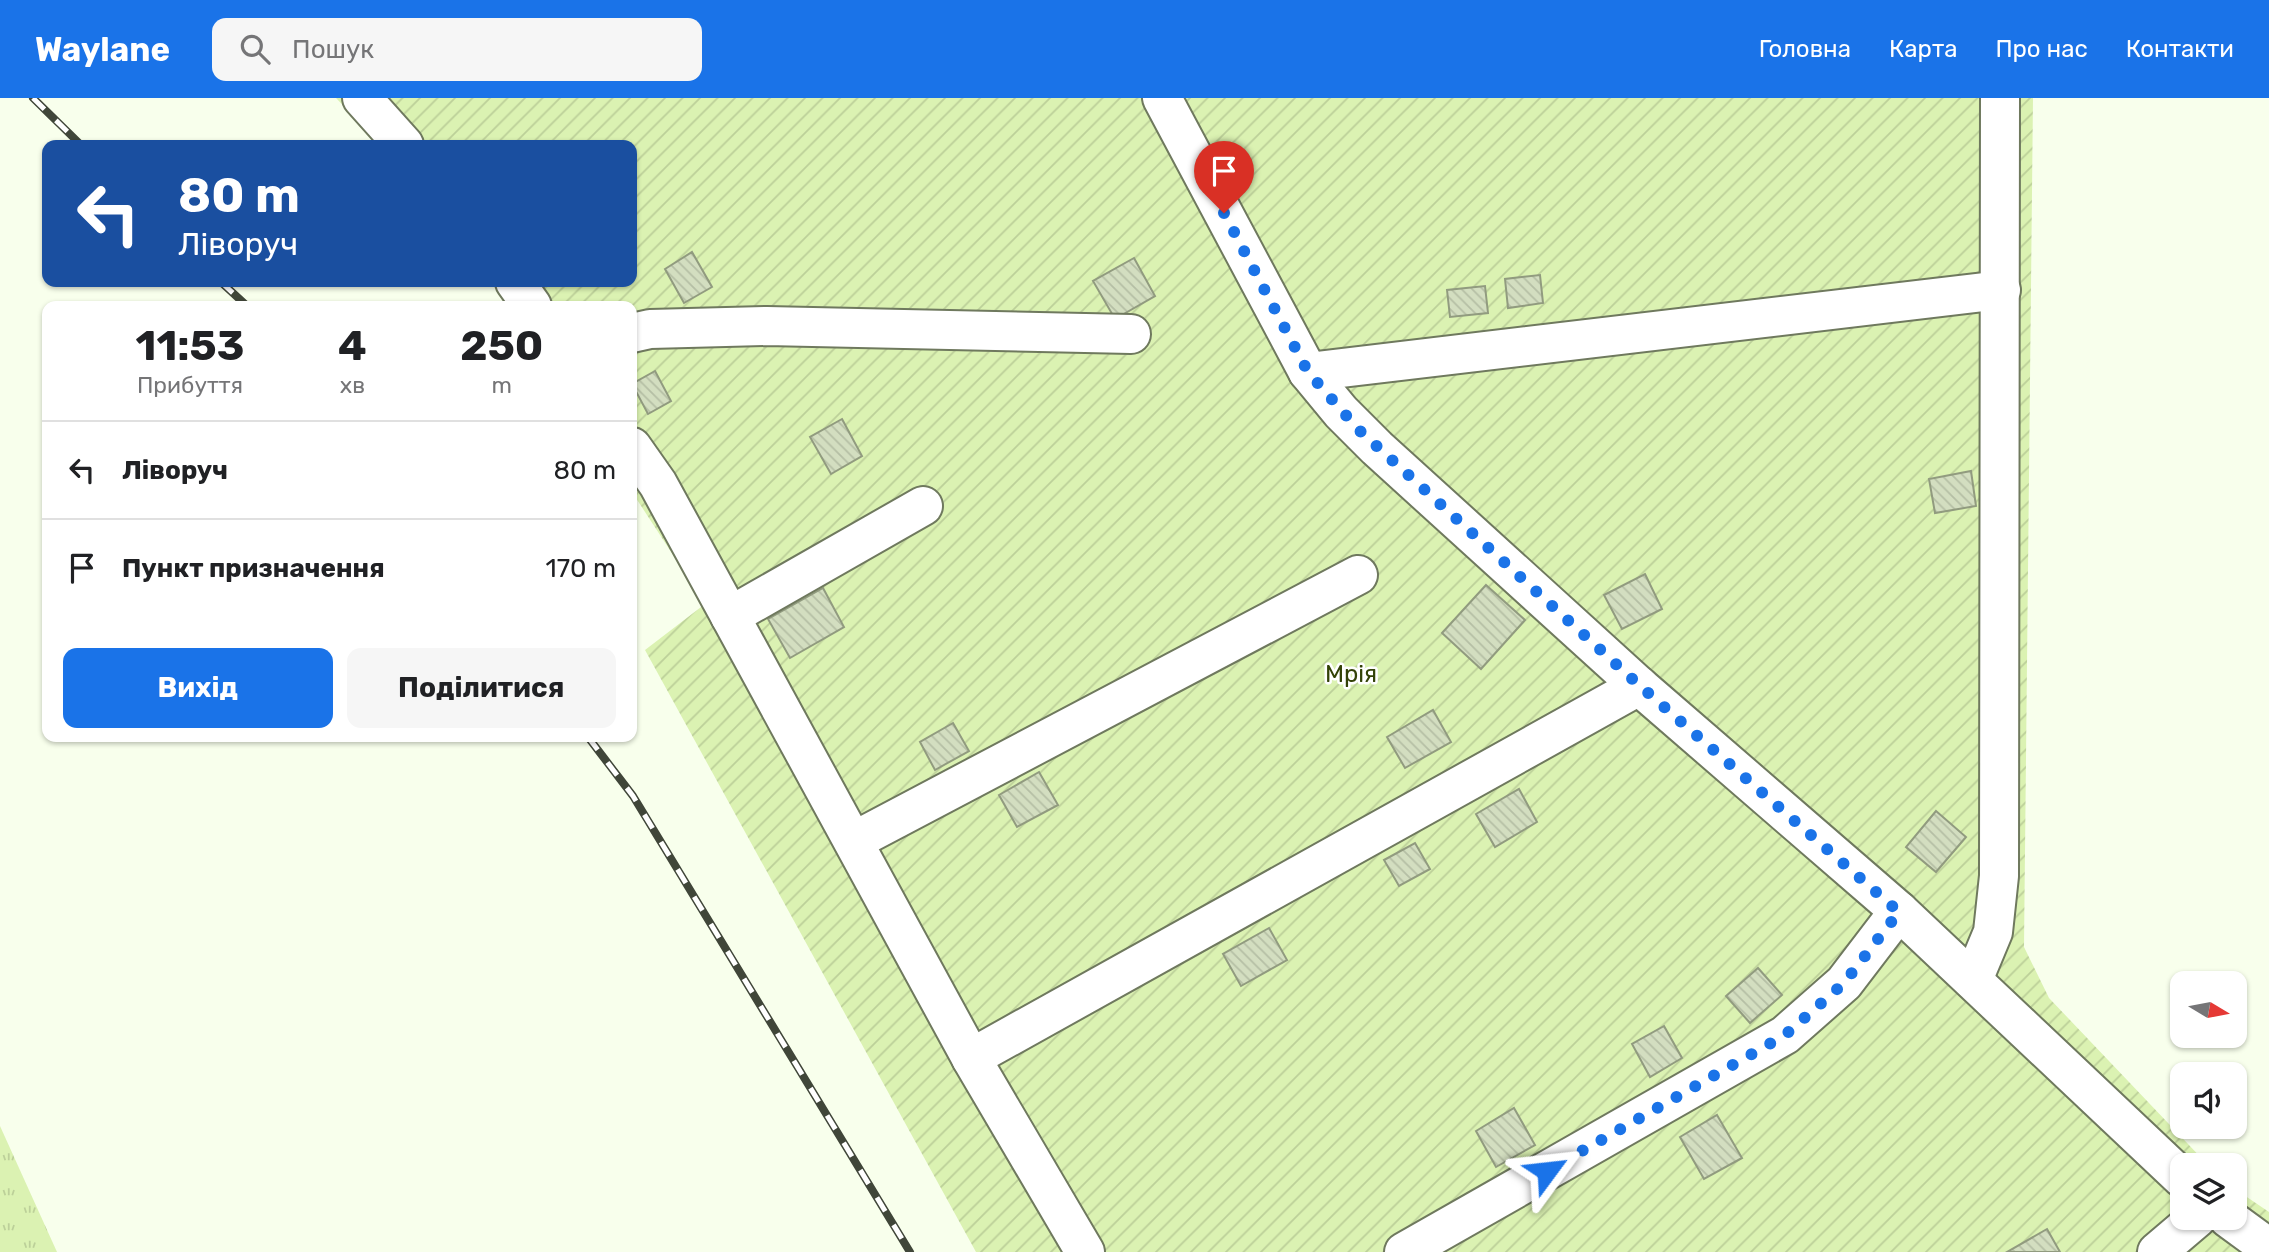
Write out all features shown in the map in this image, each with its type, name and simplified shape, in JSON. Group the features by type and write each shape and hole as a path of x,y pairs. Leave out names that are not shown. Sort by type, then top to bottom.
{"street":[{"path":"362,98 400,140"},
{"path":"1162,98 1308,372 1342,412 1377,448 1639,685 1899,912 2170,1167"},
{"path":"1973,980 1993,932 1999,876 2000,98"},
{"path":"1308,372 2000,290"},
{"path":"637,332 650,329 767,326 1131,334"},
{"path":"637,454 658,484 971,1058 1086,1252"},
{"path":"730,616 923,506"},
{"path":"854,841 1358,575"},
{"path":"971,1058 1639,685"},
{"path":"1405,1252 1785,1035 1844,983 1899,912"},
{"path":"2157,1252 2183,1230"},
{"path":"2244,1230 2269,1248"}],"green space":[{"name":"Мрія","path":"336,98 2033,98 2024,947 2049,998 2170,1125 2170,1139 2183,1139 2197,1153 2170,1153 2170,1230 2247,1230 2247,1197 2269,1212 2269,1252 976,1252 645,650 705,604 637,500 637,301 507,301 497,287 637,287 637,140 376,140"},
{"path":"0,1126 57,1252 0,1252"}],"building":[{"path":"692,252 712,287 684,303 665,269"},
{"path":"1134,258 1155,296 1115,319 1093,281"},
{"path":"1540,275 1543,303 1508,308 1505,279"},
{"path":"1485,286 1488,313 1450,317 1447,290"},
{"path":"655,371 671,401 648,414 637,393 637,381"},
{"path":"842,419 862,456 831,474 810,437"},
{"path":"1971,471 1976,506 1935,513 1929,479"},
{"path":"1645,574 1662,609 1622,629 1604,595"},
{"path":"1486,585 1525,620 1481,669 1442,633"},
{"path":"823,588 844,627 790,658 768,619"},
{"path":"1433,710 1451,742 1405,768 1387,737"},
{"path":"953,723 969,751 935,770 920,742"},
{"path":"1039,772 1058,805 1017,827 999,795"},
{"path":"1519,789 1537,822 1495,847 1476,814"},
{"path":"1936,811 1966,837 1936,872 1906,847"},
{"path":"1415,843 1430,869 1399,886 1384,860"},
{"path":"1269,928 1287,960 1241,986 1223,954"},
{"path":"1758,968 1782,995 1750,1023 1726,996"},
{"path":"1664,1026 1682,1058 1650,1077 1632,1044"},
{"path":"1514,1108 1535,1145 1496,1167 1476,1131"},
{"path":"1717,1115 1742,1158 1704,1179 1680,1137"},
{"path":"2047,1229 2060,1252 2007,1252"}],"railway":[{"path":"33,98 76,140"},
{"path":"226,287 242,301"},
{"path":"592,742 633,796 910,1252"}],"route":[{"path":"1224,213 1308,372 1359,430 1639,685 1899,912 1844,983 1785,1035 1547,1171"}]}
